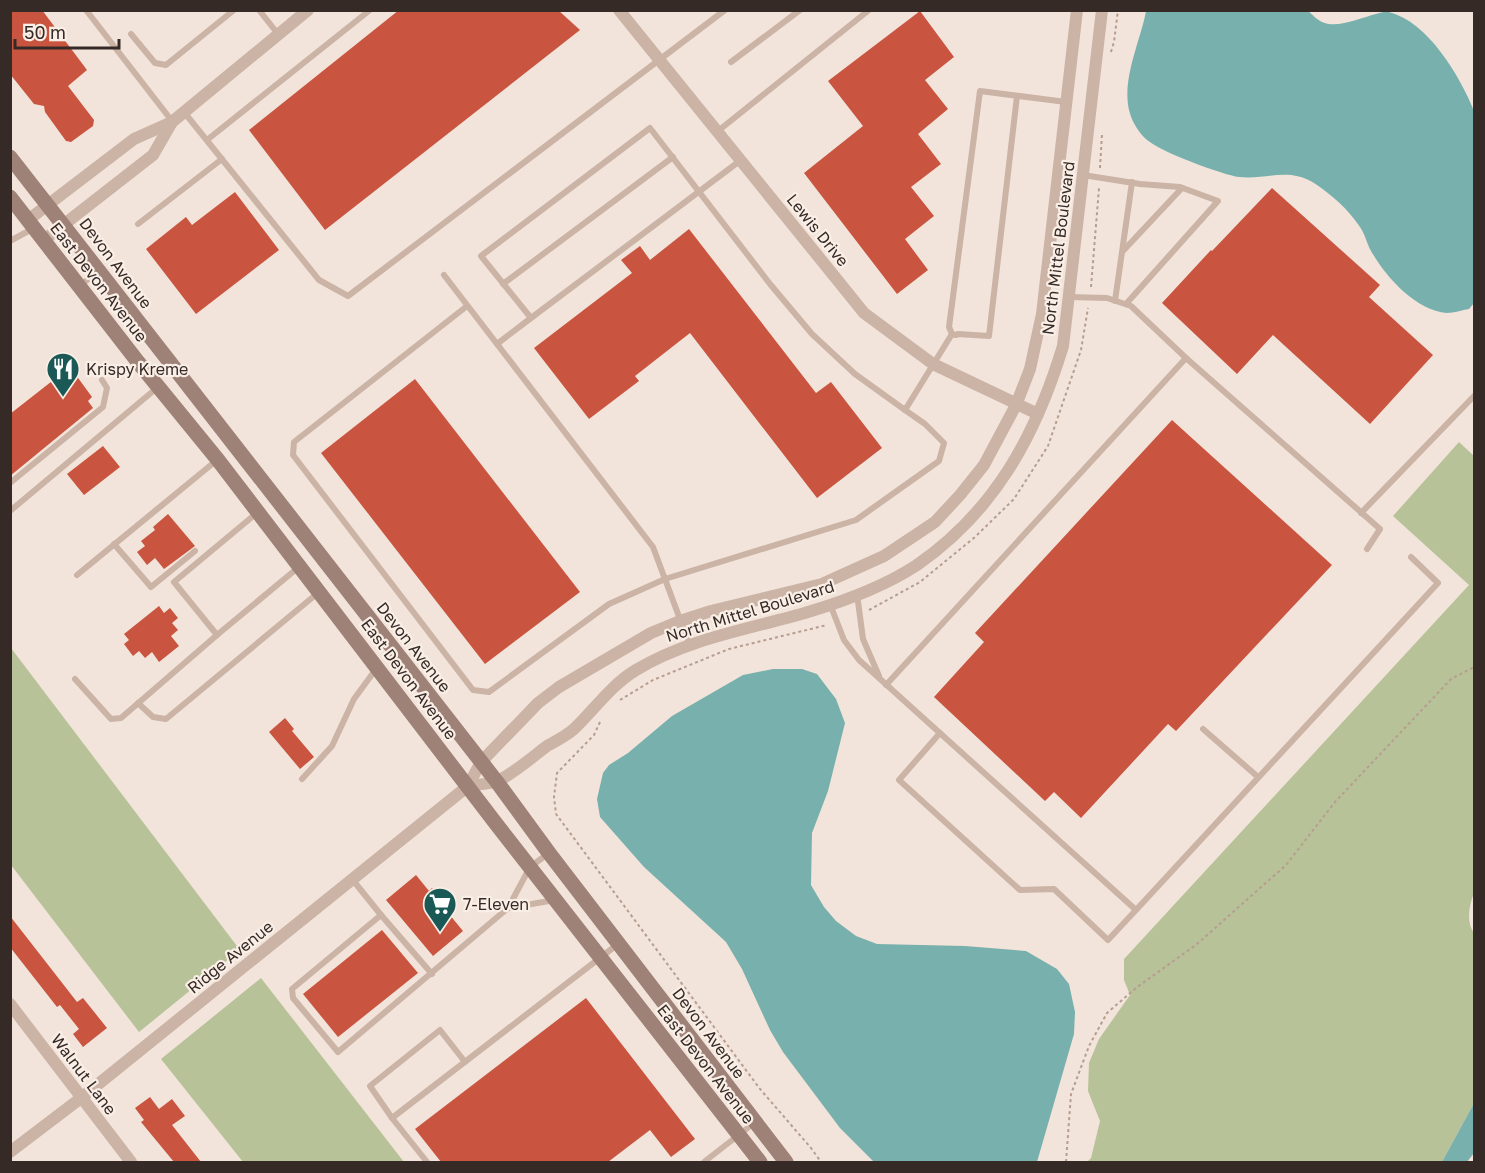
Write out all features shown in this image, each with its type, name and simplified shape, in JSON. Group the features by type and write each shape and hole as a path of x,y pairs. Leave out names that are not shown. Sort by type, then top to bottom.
{"main road":[{"name":"Devon Avenue","path":"10,157 497,782 754,1123 786,1162"},
{"path":"10,197 35,229"},
{"name":"East Devon Avenue","path":"35,229 218,459 530,867 760,1162"}],"street":[{"path":"35,229 48,204 134,138 172,122 308,10"},
{"name":"Lewis Drive","path":"619,10 864,313 933,364 1038,414"},
{"name":"North Mittel Boulevard","path":"468,786 481,762 537,703 559,687 651,633 680,621 711,611 822,584 884,556 935,522 984,465 1016,405 1030,369 1042,314 1077,10"},
{"name":"North Mittel Boulevard","path":"468,786 497,782 572,731 611,689 635,670 665,655 830,604 881,585 916,565 948,540 970,518 1009,472 1038,414 1063,346 1102,10"},
{"path":"35,229 64,224 153,155 172,122"},
{"name":"Ridge Avenue","path":"10,1152 81,1098 468,786"},
{"name":"Walnut Lane","path":"10,1004 131,1162"}],"lane":[{"path":"86,10 172,122"},
{"path":"131,34 155,63 166,65 234,10"},
{"path":"259,10 279,34"},
{"path":"207,140 370,10"},
{"path":"184,112 320,280 348,296 661,61 725,10"},
{"path":"731,62 800,10"},
{"path":"718,131 869,10"},
{"path":"905,410 952,334 950,327 980,91 1066,102"},
{"path":"952,334 989,336 1017,96"},
{"path":"467,306 294,442 293,455 473,690 489,692 609,604 664,579 856,520 939,461 944,443 925,424 855,374 812,334 650,128 481,256 531,318"},
{"path":"503,284 673,157"},
{"path":"138,224 222,159"},
{"path":"497,344 741,160"},
{"path":"1083,175 1182,188 1218,201 1126,304"},
{"path":"1114,301 1132,182"},
{"path":"1122,251 1182,188"},
{"path":"10,241 35,229"},
{"path":"80,286 99,271"},
{"path":"444,275 653,547 690,646"},
{"path":"1069,297 1107,298 1131,306 1186,358 1380,529 1367,549"},
{"path":"884,682 1186,358"},
{"path":"10,483 103,407 107,388 102,380"},
{"path":"10,511 158,386"},
{"path":"1362,513 1474,396"},
{"path":"76,575 218,459"},
{"path":"218,635 174,582 258,512"},
{"path":"114,544 151,587 195,551"},
{"path":"939,733 899,780 1020,890 1054,889 1108,940 1438,583 1411,557"},
{"path":"75,679 111,719 121,718 300,566"},
{"path":"138,703 153,717 166,719 320,592"},
{"path":"857,594 863,639 884,682"},
{"path":"830,604 844,640 859,660 1136,910"},
{"path":"302,779 332,746 354,699 378,667"},
{"path":"1203,729 1258,777"},
{"path":"381,915 292,989 293,998 338,1052 508,908 530,867 549,853"},
{"path":"352,879 432,974"},
{"path":"508,908 556,900"},
{"path":"392,1118 618,944"},
{"path":"427,1162 370,1086 440,1030 465,1062"},
{"path":"704,1162 754,1123"}],"path":[{"path":"1066,1162 1071,1094 1089,1046 1107,1013 1136,988 1197,945 1286,864 1335,802 1451,679 1474,667"}],"green space":[{"path":"1459,442 1474,456 1474,893 1469,913 1471,929 1474,933 1474,1103 1442,1162 1087,1162 1091,1158 1100,1121 1088,1091 1089,1063 1099,1039 1130,995 1124,980 1124,959 1469,585 1393,516"},
{"path":"11,648 240,950 139,1032 11,865"},
{"path":"261,978 404,1162 243,1162 161,1059"}],"water":[{"path":"1146,11 1308,11 1320,21 1328,24 1349,22 1387,12 1403,18 1429,38 1451,67 1474,111 1474,303 1469,309 1452,313 1435,311 1403,291 1377,261 1362,230 1350,214 1314,183 1304,178 1286,175 1239,177 1231,175 1179,157 1146,139 1135,125 1129,112 1127,98 1131,68"},
{"path":"773,669 802,669 817,674 836,699 845,723 828,791 812,833 811,885 824,907 836,921 856,936 877,944 965,946 1026,951 1057,969 1069,984 1075,1012 1074,1034 1037,1162 874,1162 840,1128 783,1052 726,942 644,867 600,817 597,799 603,773 609,765 628,753 672,716 743,675"},
{"path":"1474,1103 1474,1153 1467,1162 1442,1162"}],"building":[{"path":"10,10 42,10 87,70 68,86 94,120 93,126 71,142 66,141 45,112 44,106 34,104 10,74"},
{"path":"399,10 558,10 580,30 325,230 249,130"},
{"path":"920,11 954,57 925,80 948,109 918,134 941,164 911,187 934,216 905,239 928,270 897,294 804,173 863,126 828,81"},
{"path":"1272,188 1380,285 1369,297 1433,355 1370,424 1273,335 1237,374 1162,303"},
{"path":"235,192 279,250 196,314 146,249 186,217 192,225"},
{"path":"689,229 816,393 831,382 882,448 817,498 690,333 635,376 639,381 589,419 534,348 632,273 621,260 640,246 650,260"},
{"path":"70,367 92,397 88,401 93,408 10,476 10,414"},
{"path":"415,379 580,592 485,664 321,453"},
{"path":"1172,420 1332,565 1176,731 1168,724 1081,818 1054,792 1045,801 934,697 984,642 975,633"},
{"path":"103,446 120,467 84,495 67,474"},
{"path":"168,514 195,546 164,569 155,558 147,565 137,552 145,546 141,541 155,530 153,527"},
{"path":"159,606 164,613 170,608 178,618 172,623 178,630 171,636 179,646 159,662 152,652 145,658 139,651 133,656 124,644 129,640 124,634"},
{"path":"285,718 294,729 292,731 314,757 300,769 269,732"},
{"path":"416,875 429,891 432,888 463,931 433,956 386,900"},
{"path":"10,916 77,1002 83,998 107,1028 83,1047 73,1034 79,1029 60,1005 57,1007 10,947"},
{"path":"382,930 418,973 338,1037 303,994"},
{"path":"586,998 695,1139 671,1157 650,1130 608,1162 441,1162 415,1129"},
{"path":"150,1097 159,1109 172,1099 185,1116 172,1125 201,1162 174,1162 141,1122 144,1120 135,1108"}],"place":[{"name":"Krispy Kreme","path":"63,398"},
{"name":"7-Eleven","path":"440,933"}]}
